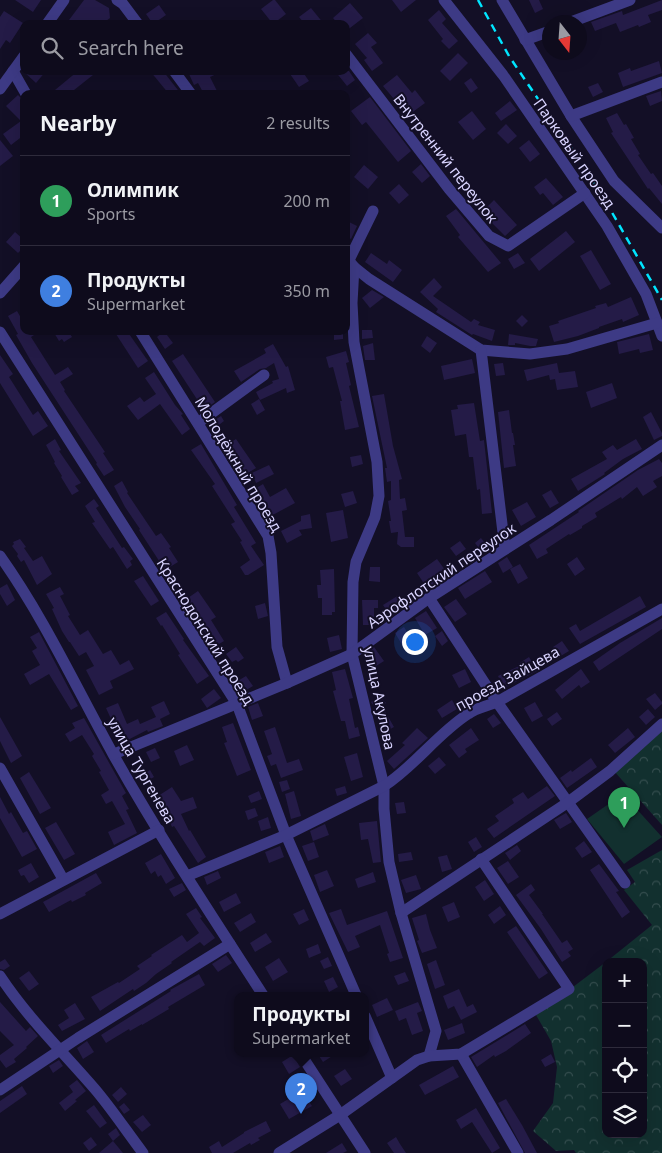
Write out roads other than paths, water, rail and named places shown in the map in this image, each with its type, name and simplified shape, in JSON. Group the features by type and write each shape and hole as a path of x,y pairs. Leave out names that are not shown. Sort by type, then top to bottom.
{"street":[{"path":"50,20 64,0"},
{"name":"Парковый проезд","path":"444,0 503,75 585,193 627,259 646,294 662,336"},
{"name":"Парковый проезд","path":"502,0 571,116 614,181 662,228"},
{"path":"587,16 630,0"},
{"path":"124,1 136,20"},
{"path":"526,40 542,33"},
{"name":"Внутренний переулок","path":"350,59 449,189 489,236 508,246 585,193"},
{"path":"0,90 20,61"},
{"path":"13,71 24,90"},
{"path":"177,75 189,90"},
{"path":"571,116 662,82"},
{"path":"373,211 350,261 369,279 481,350 530,354 567,349 657,323"},
{"name":"улица Акулова","path":"350,261 354,342 377,462 379,496 375,517 356,562 353,582 352,654 384,786 384,810 389,862 401,913 436,1031 429,1056"},
{"path":"0,293 20,270"},
{"name":"Краснодонский проезд","path":"0,332 237,704 286,834 355,992"},
{"name":"Молодёжный проезд","path":"145,335 268,536 271,553 277,647 287,684"},
{"path":"481,350 505,549"},
{"path":"198,424 264,375"},
{"name":"Аэрофлотский переулок","path":"114,754 287,684 352,654 429,598 662,445"},
{"name":"улица Тургенева","path":"0,556 61,655 114,754 159,830 261,992"},
{"path":"429,598 497,702 625,883"},
{"name":"проезд Зайцева","path":"187,876 286,834 384,786 396,779 468,713 497,702 662,609"},
{"path":"401,913 610,771 662,724"},
{"path":"0,768 63,880"},
{"path":"0,914 159,830"},
{"path":"279,1153 340,1115 417,1060 429,1056 461,1054 569,989 481,860"},
{"path":"0,1090 230,944"},
{"path":"0,976 9,990 59,1051 95,1089 143,1153"},
{"path":"369,1025 392,1078"},
{"path":"461,1054 518,1153"},
{"path":"303,1057 365,1153"}],"railway":[{"path":"478,0 509,56 598,188 662,300"}],"place":[{"name":"Олимпик","path":"624,828"},
{"name":"Продукты","path":"301,1114"}]}
